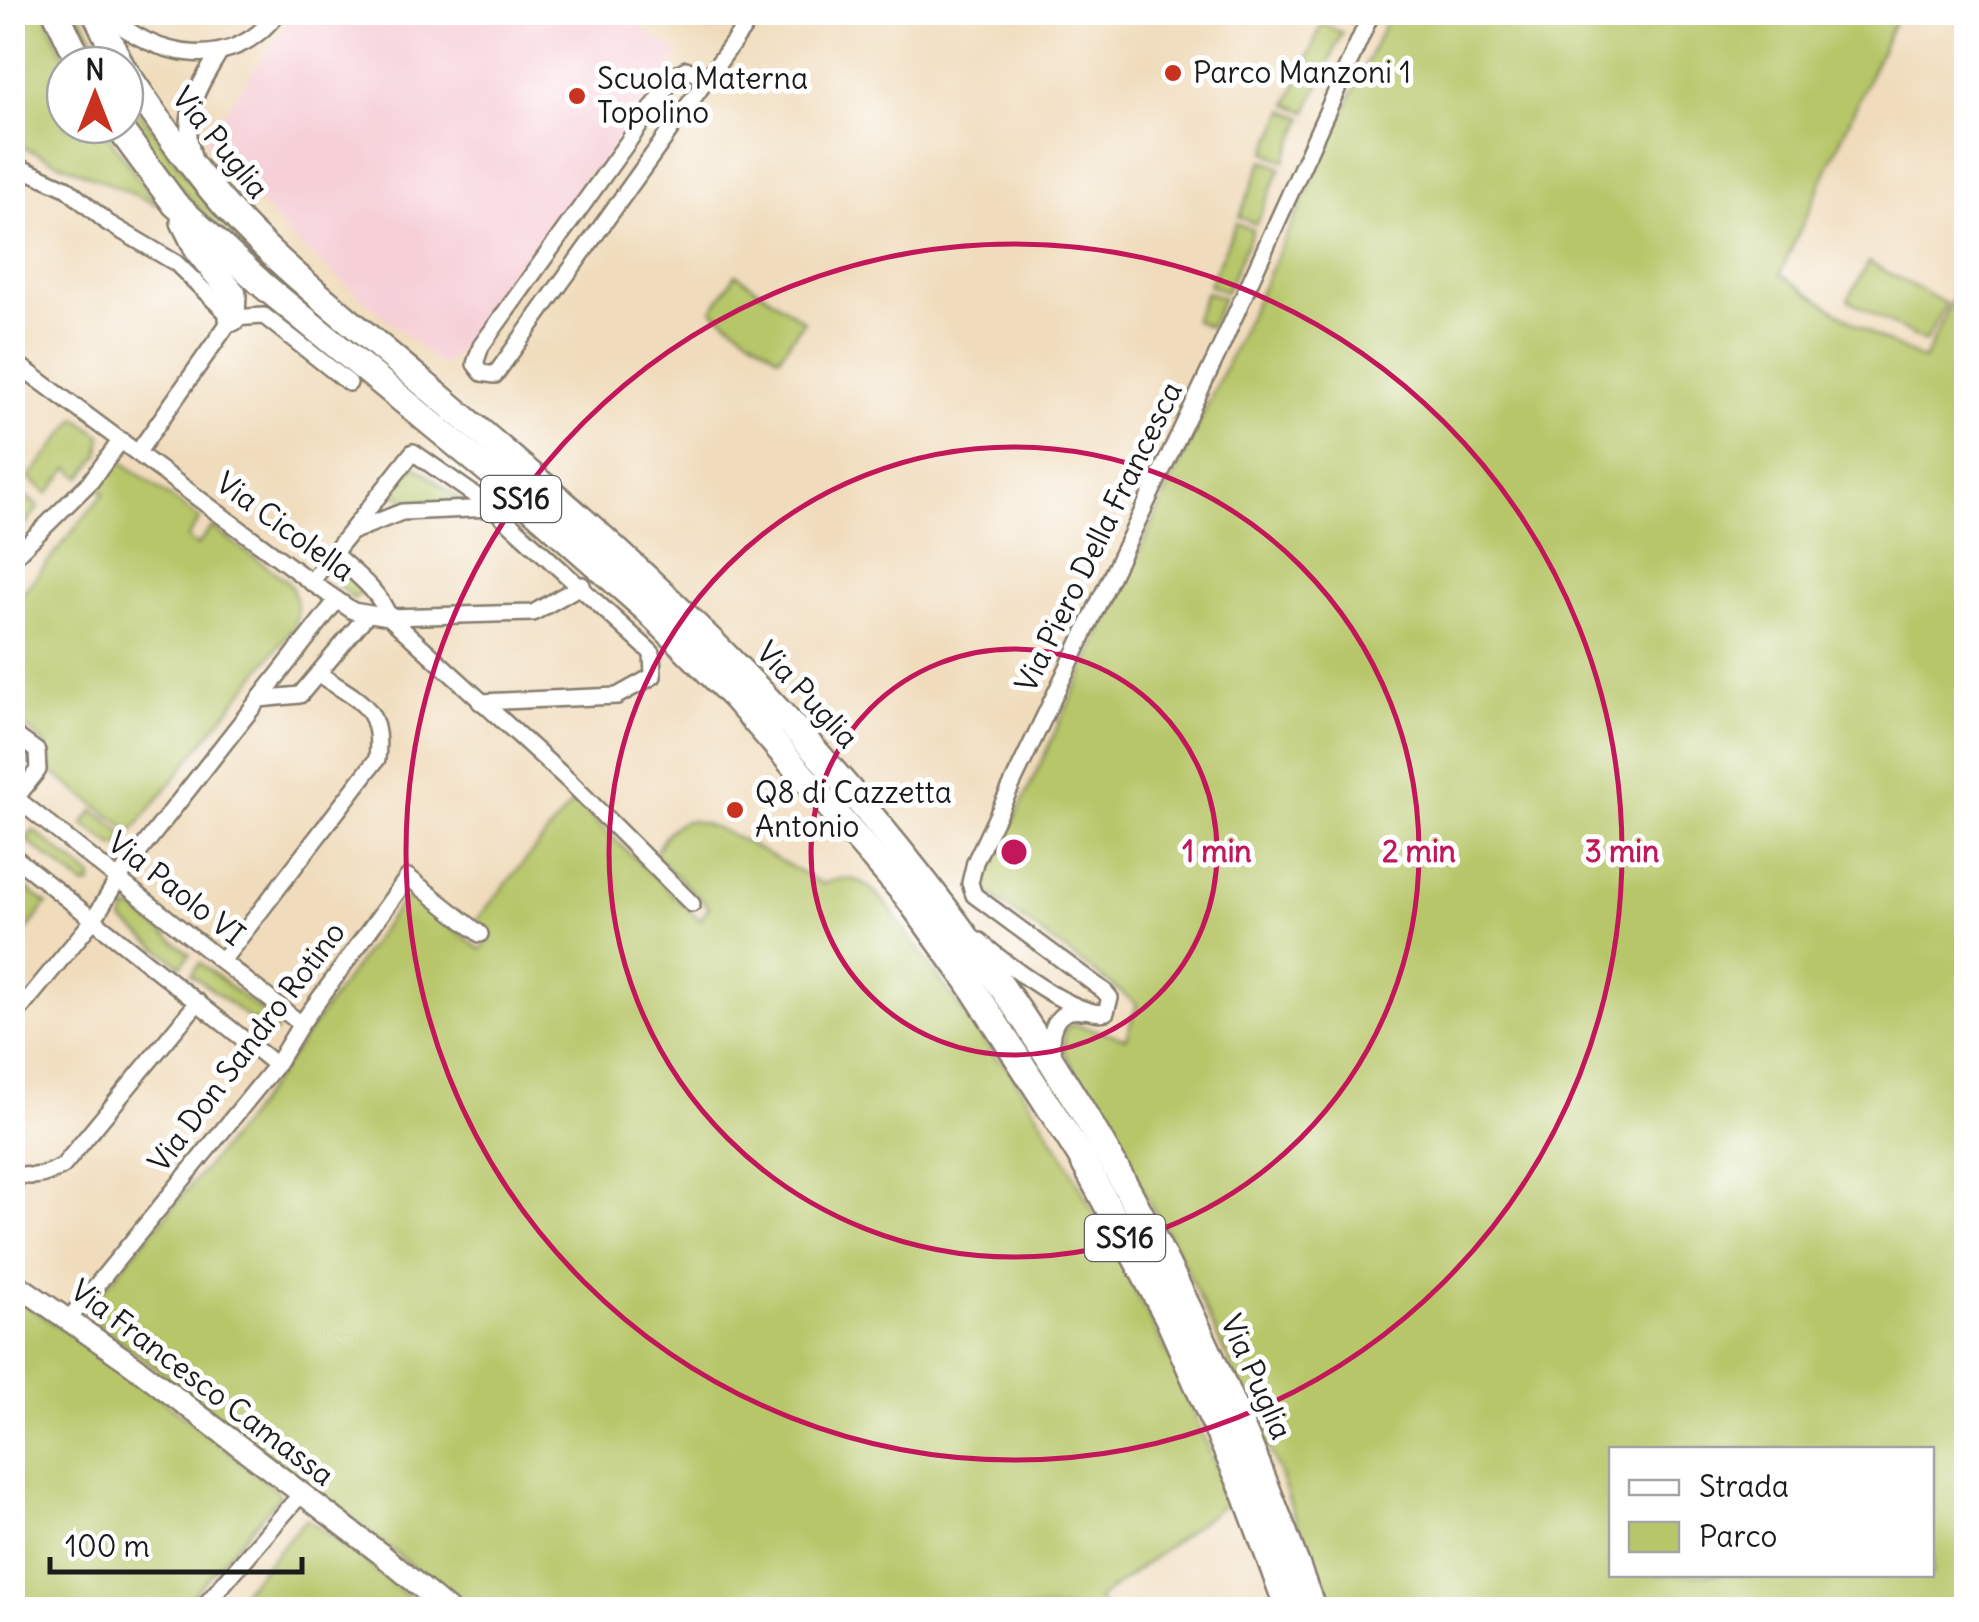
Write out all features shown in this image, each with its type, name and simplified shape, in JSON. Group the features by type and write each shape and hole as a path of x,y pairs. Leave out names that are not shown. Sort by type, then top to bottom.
{"highway":[{"path":"56,12 72,45"},
{"name":"Via Puglia","path":"95,12 112,45"},
{"name":"Via Puglia","path":"145,101 172,141 257,240 660,590 770,699 858,798 945,906 1079,1104 1187,1304 1267,1483 1312,1610"},
{"name":"Via Puglia","path":"131,145 174,204 264,286 506,485 645,608 736,699 906,895 968,981 1080,1155 1168,1316 1246,1494 1289,1610"},
{"path":"174,204 199,252 233,294 232,318"}],"street":[{"path":"105,12 122,29 174,53 218,54 264,31 278,12"},
{"path":"707,79 686,70 676,75 482,346 475,364 482,374 495,374 620,201 755,12"},
{"name":"Via Piero Della Francesca","path":"1079,1104 1051,1049 1053,1026 1061,1014 1072,1010 1096,1015 1106,1012 1110,998 974,896 970,883 975,862 1218,352 1372,12"},
{"path":"198,172 187,138 191,100 218,54"},
{"path":"12,164 66,188 108,223 176,263 232,318 264,316 349,383"},
{"path":"598,184 620,201"},
{"path":"138,452 232,318"},
{"name":"Via Cicolella","path":"12,360 311,582 360,613 389,616 533,612 582,585"},
{"path":"12,560 91,481 122,440"},
{"path":"311,582 414,452 493,508 582,585 652,653 654,676 617,696 480,702"},
{"path":"351,532 402,512 493,508"},
{"path":"333,553 373,591 389,616 569,781 692,904"},
{"path":"259,699 300,695 319,674 373,591"},
{"path":"12,1018 94,919 118,878 338,600"},
{"path":"222,961 378,760 380,736 372,711 319,674"},
{"name":"Via Paolo VI","path":"12,733 36,751 38,770 14,797 301,1024"},
{"path":"12,855 276,1064"},
{"name":"Via Don Sandro Rotino","path":"69,1319 276,1064 408,876 480,934"},
{"path":"945,906 990,950 1082,1010"},
{"path":"12,1172 45,1176 63,1166 198,1002"},
{"name":"Via Francesco Camassa","path":"12,1281 69,1319 301,1494 448,1610"},
{"path":"201,1610 301,1494"}],"shaded area":[{"path":"293,13 621,13 679,54 595,174 588,169 582,177 588,182 488,322 442,366 291,238 205,140"}],"green space":[{"path":"13,13 45,13 59,45 45,45 45,145 115,145 156,204 13,143"},
{"path":"64,13 80,13 98,45 80,45"},
{"path":"1390,13 1898,13 1780,274 1873,335 1924,360 1966,270 1966,1609 1326,1609 1279,1471 1182,1260 1064,1051 1064,1032 1072,1024 1126,1038 1137,1004 982,889"},
{"path":"1322,24 1342,33 1307,112 1288,104"},
{"path":"1285,110 1304,118 1285,161 1266,152"},
{"path":"145,119 202,197 275,275 272,277 214,224 143,145"},
{"path":"1263,160 1281,168 1256,224 1239,217"},
{"path":"1236,223 1253,230 1226,292 1209,285"},
{"path":"1869,262 1946,304 1925,342 1848,300"},
{"path":"736,274 804,321 779,357 712,310"},
{"path":"1206,292 1223,298 1210,327 1194,320"},
{"path":"77,418 101,435 99,455 81,478 69,468 48,494 29,478"},
{"path":"122,462 200,519 187,538 197,546 212,527 287,581 296,597 297,609 294,627 132,832 50,771 45,746 12,718 13,588 22,594 104,493 97,487 115,463"},
{"path":"414,465 460,499 409,502 393,492"},
{"path":"19,491 39,507 13,539 13,499"},
{"path":"340,564 365,590 353,599 331,578"},
{"path":"574,801 700,920 709,907 654,855 670,830 685,821 713,827 823,884 845,879 862,883 884,902 996,1058 1007,1065 1068,1163 1173,1364 1230,1500 1098,1599 1105,1609 468,1609 84,1313 246,1119 404,898 416,899 481,950 491,936 475,922"},
{"path":"94,810 124,834 121,846 113,846 83,824"},
{"path":"33,830 92,877 91,884 85,886 26,840"},
{"path":"12,878 47,904 13,948 12,948"},
{"path":"126,909 135,910 190,954 181,966 123,921"},
{"path":"200,963 277,1024 276,1032 270,1034 191,974"},
{"path":"12,1296 129,1373 279,1492 279,1497 180,1609 13,1609"},
{"path":"306,1519 352,1551 424,1609 227,1609"}],"place":[{"name":"Parco Manzoni 1","path":"1173,73"},
{"name":"Scuola Materna Topolino","path":"577,96"},
{"name":"Q8 di Cazzetta Antonio","path":"735,810"}]}
